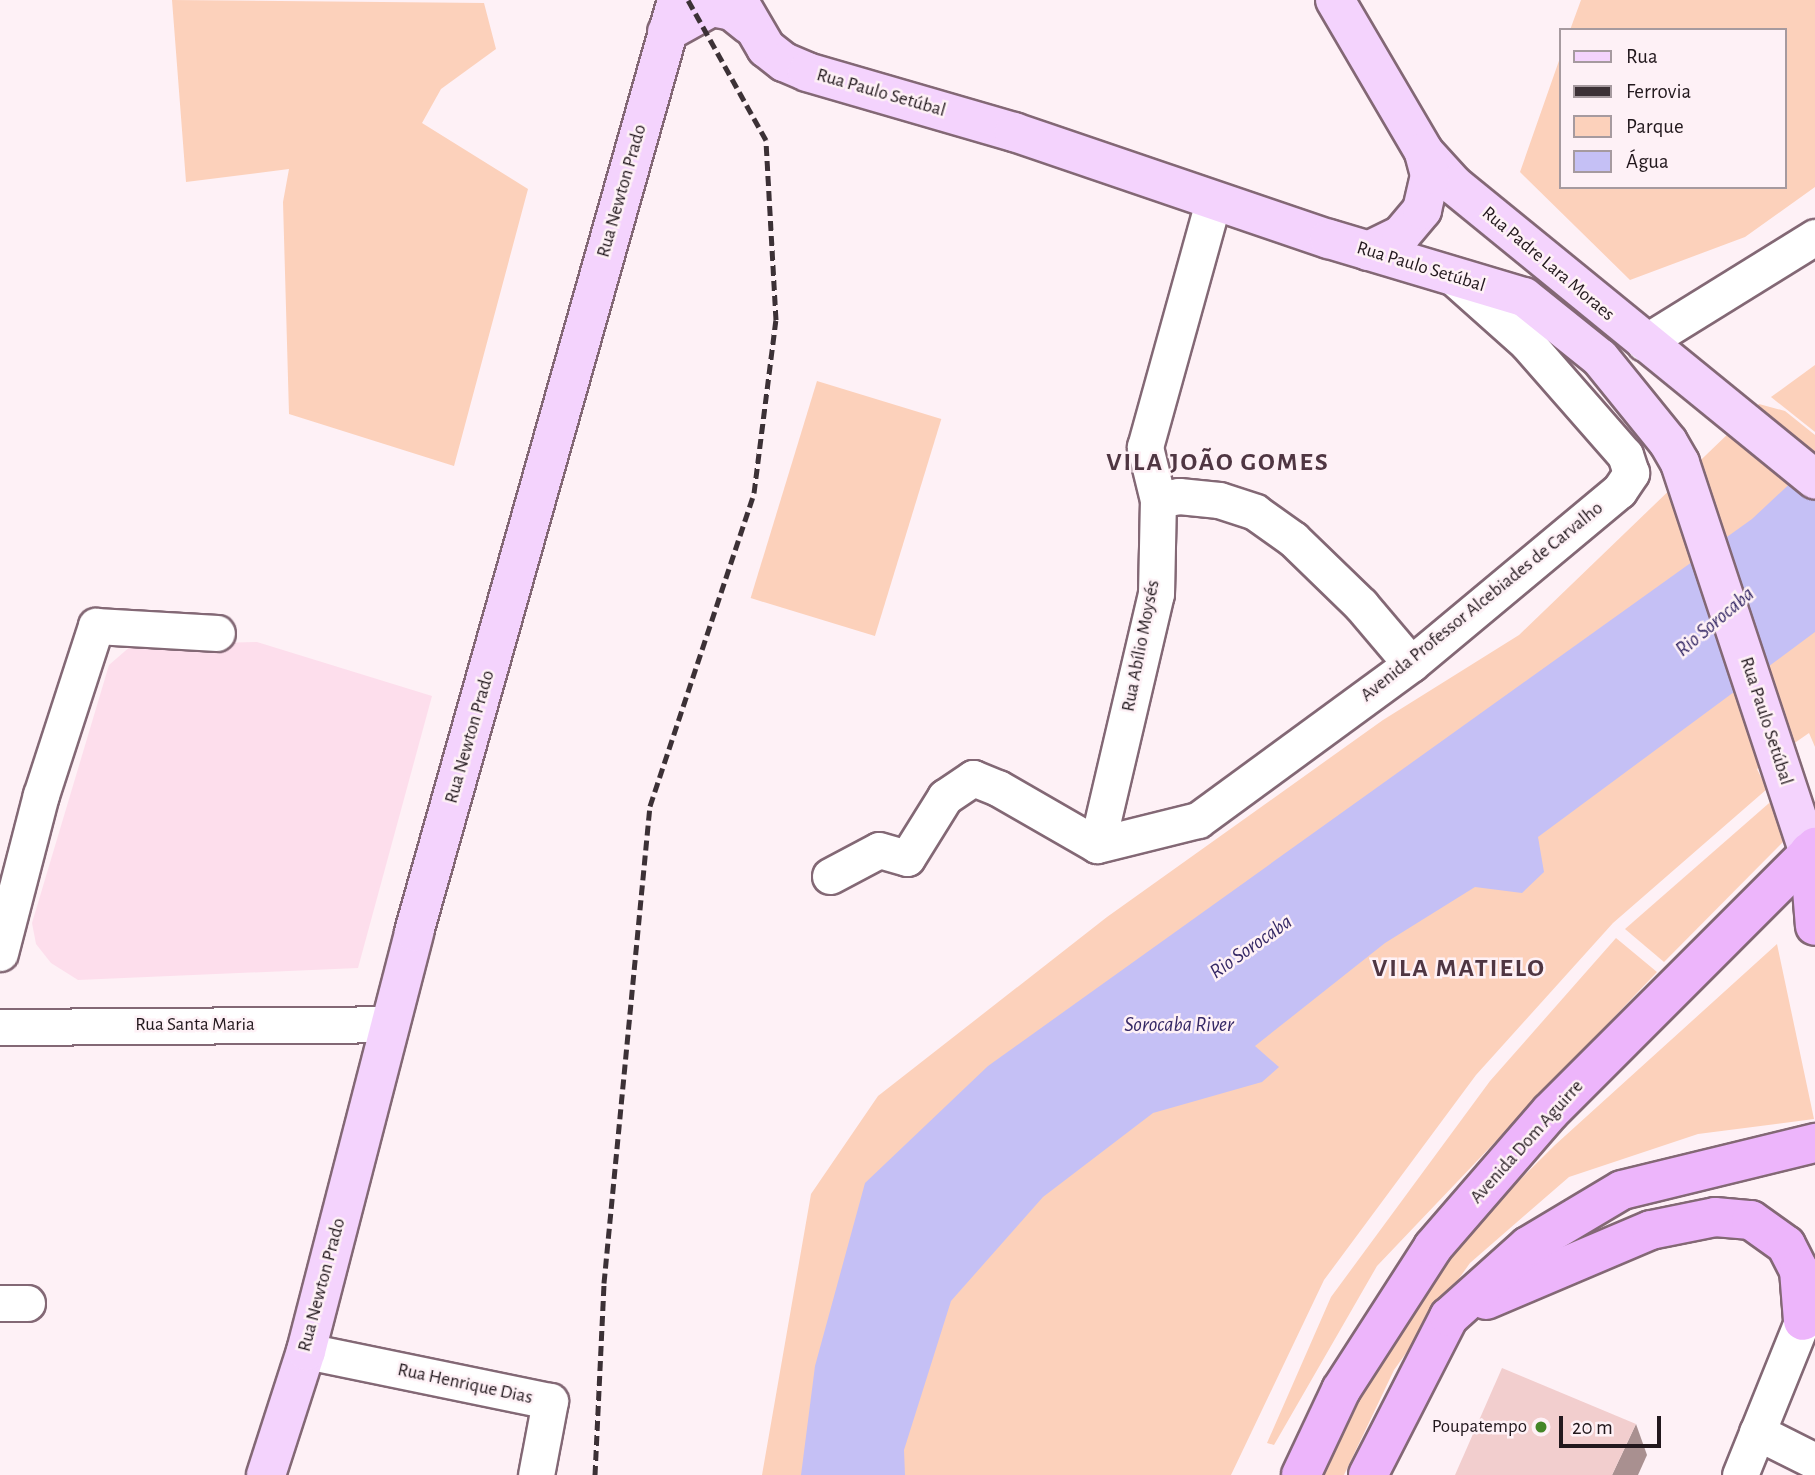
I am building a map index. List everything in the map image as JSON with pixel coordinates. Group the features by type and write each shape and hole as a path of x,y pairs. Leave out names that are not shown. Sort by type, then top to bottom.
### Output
{"highway":[{"path":"1812,850 1815,926"},
{"name":"Avenida Dom Aguirre","path":"1301,1475 1341,1390 1433,1247 1550,1112 1812,850"},
{"path":"1368,1475 1450,1317 1528,1246 1622,1190 1815,1143"},
{"path":"1450,1317 1651,1230 1715,1217 1751,1220 1786,1245 1799,1270 1809,1304"}],"main road":[{"name":"Rua Padre Lara Moraes","path":"1335,0 1424,152 1480,208 1644,343 1815,478"},
{"name":"Rua Paulo Setúbal","path":"670,11 712,7 744,13 784,62 807,72 1014,132 1367,251 1524,297 1600,358 1668,442 1680,463 1812,850"},
{"name":"Rua Newton Prado","path":"267,1475 306,1351 390,1024 670,11"},
{"path":"1367,251 1401,235 1422,210 1430,174 1424,152"}],"street":[{"name":"Rua Abílio Moysés","path":"1097,845 1156,594 1158,500 1144,447 1213,201"},
{"path":"1644,343 1815,237"},
{"name":"Avenida Professor Alcebiades de Carvalho","path":"1097,845 1198,820 1410,664 1619,491 1631,473 1625,455 1527,343 1454,278"},
{"path":"1158,500 1219,500 1255,512 1293,539 1352,596 1410,664"},
{"path":"0,953 41,795 96,626 217,633"},
{"path":"830,876 879,850 907,858 945,797 974,778 998,788 1097,845"},
{"name":"Rua Santa Maria","path":"0,1027 390,1024"},
{"path":"1740,1475 1809,1304"},
{"name":"Rua Henrique Dias","path":"306,1351 550,1401 536,1475"},
{"path":"1757,1433 1815,1461"}],"shaded area":[{"path":"257,642 432,696 358,968 78,980 51,963 36,944 32,923 109,665 132,645"}],"green space":[{"path":"172,0 484,3 496,49 441,89 422,123 528,189 454,466 289,414 283,202 289,169 186,182"},
{"path":"1581,0 1815,0 1815,187 1745,237 1630,280 1520,172 1560,58 1560,189 1787,189 1787,28 1571,28"},
{"path":"1815,365 1815,432 1771,397"},
{"path":"817,381 941,419 875,636 751,598"},
{"path":"1759,404 1785,411 1815,435 1815,747 1809,733 1757,769 1767,789 1613,923 1476,1075 1324,1280 1231,1475 762,1475 811,1194 878,1096 1107,917 1383,720 1519,635"},
{"path":"1776,797 1786,834 1784,841 1664,962 1625,929"},
{"path":"1616,938 1657,972 1377,1266 1274,1445 1267,1443 1331,1297 1490,1081"},
{"path":"1777,944 1814,1119 1698,1134 1569,1177 1470,1263 1394,1370 1344,1475 1318,1475 1326,1447 1462,1237 1555,1145"}],"water":[{"name":"Sorocaba River","path":"1815,460 1815,632 1538,837 1544,872 1522,893 1475,887 1385,943 1255,1046 1279,1067 1262,1082 1153,1113 1043,1197 951,1301 904,1450 905,1475 801,1475 815,1366 865,1183 988,1066 1752,519"}],"building":[{"path":"1502,1368 1636,1424 1612,1475 1455,1475"}],"railway":[{"path":"595,1475 604,1283 650,806 754,493 776,320 766,140 688,0"}],"place":[{"name":"Poupatempo","path":"1541,1427"}],"district":[{"name":"VILA JOÃO GOMES","path":"1218,463"},
{"name":"VILA MATIELO","path":"1459,969"}],"water label":[{"name":"Rio Sorocaba","path":"1715,622"},
{"name":"Rio Sorocaba","path":"1251,947"}]}
